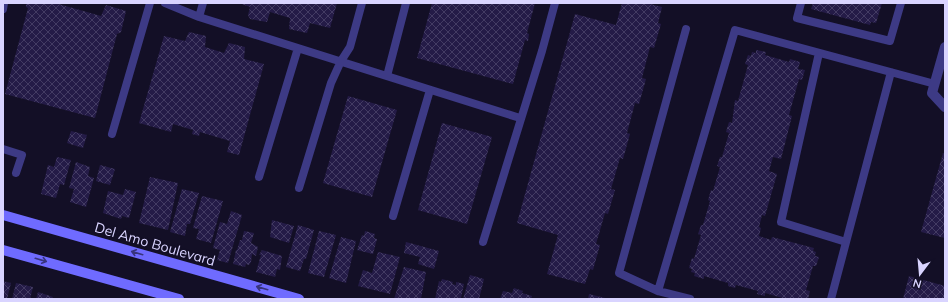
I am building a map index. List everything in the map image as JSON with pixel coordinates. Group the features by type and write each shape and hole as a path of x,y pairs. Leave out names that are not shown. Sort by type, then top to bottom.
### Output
{"main road":[{"name":"Del Amo Boulevard","path":"3,215 299,299"},
{"path":"3,250 179,299"}],"street":[{"path":"945,47 933,88 945,107"}],"lane":[{"path":"3,8 4,3"},
{"path":"112,134 150,3"},
{"path":"165,3 199,17 520,118"},
{"path":"199,17 203,3"},
{"path":"298,188 331,83 350,47 362,3"},
{"path":"387,76 406,3"},
{"path":"483,242 520,118 542,51 554,3"},
{"path":"801,3 797,18 890,41 901,3"},
{"path":"686,29 619,273 658,291 690,299"},
{"path":"658,291 735,30 891,72 933,88"},
{"path":"259,177 298,48"},
{"path":"819,53 781,222 846,242"},
{"path":"831,299 891,72"},
{"path":"393,216 430,90"},
{"path":"3,149 22,155 16,173"}],"building":[{"path":"26,3 55,3 101,16 106,5 126,11 121,32 117,34 95,118 5,94 28,8 26,7"},
{"path":"239,3 337,3 330,28 310,23 307,33 289,29 290,18 270,12 267,22 250,19 248,15 250,7"},
{"path":"432,3 535,3 527,33 529,34 528,41 525,40 513,84 417,58"},
{"path":"622,3 646,3 662,7 658,23 661,24 654,48 650,47 642,78 646,79 639,104 635,103 627,133 630,134 623,159 620,158 611,189 615,190 608,214 605,213 596,244 600,245 593,270 590,269 585,284 547,274 558,235 517,223 575,14 616,25"},
{"path":"813,3 882,3 876,23 871,22 870,25 811,9"},
{"path":"189,32 206,36 205,47 224,53 229,43 245,47 244,59 264,64 239,155 227,152 230,141 200,132 199,136 192,134 193,130 173,124 171,132 139,123 164,36 185,41"},
{"path":"756,50 766,52 765,55 789,62 790,59 800,62 798,69 805,70 802,80 799,79 789,115 792,116 781,159 773,157 769,171 777,174 765,216 762,215 759,227 761,228 759,236 771,240 772,237 814,248 813,251 816,252 815,256 819,257 816,266 813,266 806,290 810,291 808,299 786,299 765,293 765,296 757,294 758,291 736,285 735,288 728,286 728,283 704,276 704,279 694,276 695,273 691,272 692,269 689,268 692,258 694,259 701,235 698,234 701,225 703,225 710,201 708,200 711,190 713,191 720,167 717,166 720,157 722,157 729,133 726,132 729,122 732,123 735,100 738,101 748,65 745,64 748,55 751,56 752,52 756,53"},
{"path":"348,96 397,110 372,197 323,183"},
{"path":"442,123 492,137 467,224 418,210"},
{"path":"71,131 87,135 83,148 67,143"},
{"path":"943,153 945,154 945,238 921,232"},
{"path":"57,157 71,160 64,185 60,184 56,198 41,194 48,165 54,167"},
{"path":"76,162 90,167 88,176 94,178 86,207 70,202 74,189 69,188"},
{"path":"100,165 115,169 110,185 96,181"},
{"path":"150,177 178,183 168,230 139,223"},
{"path":"125,189 136,192 129,218 122,216 121,219 103,213 108,191 123,195"},
{"path":"182,189 199,193 190,224 187,224 185,236 170,232"},
{"path":"202,196 223,201 211,243 196,239 199,229 193,228"},
{"path":"231,211 242,215 228,263 217,260 220,250 213,248 220,222 227,224"},
{"path":"272,220 294,226 289,243 270,237"},
{"path":"298,225 314,230 306,259 304,259 300,271 286,267"},
{"path":"244,231 254,233 251,243 258,247 256,256 252,254 251,262 249,265 246,264 245,267 233,264 236,250 240,240 242,240"},
{"path":"319,231 336,235 324,277 308,273"},
{"path":"365,231 375,234 374,238 377,239 373,254 357,250 362,235 364,236"},
{"path":"341,237 356,241 346,283 329,278"},
{"path":"406,242 439,251 434,269 418,264 420,257 404,253"},
{"path":"262,250 282,256 280,270 277,269 275,277 256,272 261,255 259,255"},
{"path":"378,252 400,257 390,294 358,286 363,270 372,273"},
{"path":"404,267 426,272 421,299 394,299"},
{"path":"470,275 484,279 479,299 463,299"},
{"path":"909,276 945,286 945,299 903,299"},
{"path":"442,279 453,282 452,284 456,285 456,282 464,284 461,298 435,299 439,281 441,282"},
{"path":"3,281 11,283 7,299 3,299"},
{"path":"16,283 33,287 30,299 12,299"},
{"path":"514,288 523,291 522,293 532,296 531,299 500,299 503,291 512,293"},
{"path":"38,292 53,297 52,299 36,299"},
{"path":"589,294 605,298 605,299 588,299"}]}
